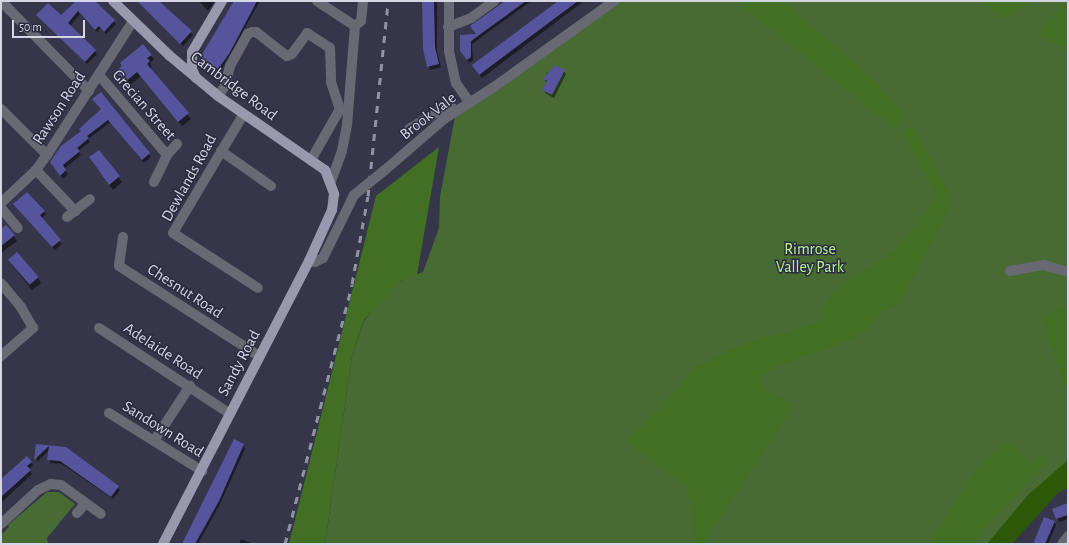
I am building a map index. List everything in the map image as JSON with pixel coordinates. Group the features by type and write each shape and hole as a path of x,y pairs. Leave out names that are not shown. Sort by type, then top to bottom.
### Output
{"main road":[{"name":"Cambridge Road","path":"113,1 170,56 218,96 325,170 331,181 334,194"},
{"path":"196,78 192,69 192,52 222,1"},
{"path":"170,56 180,56 192,52"},
{"name":"Sandy Road","path":"163,544 202,471 229,413 309,261 332,210 334,194"}],"street":[{"path":"1,1 89,91"},
{"path":"317,1 355,26"},
{"path":"331,181 342,151 347,125 355,26 361,21 364,1"},
{"path":"449,1 449,51 456,83 470,103"},
{"path":"448,27 471,18 494,1"},
{"name":"Brook Vale","path":"309,261 315,262 324,258 354,195 456,111 577,30 614,1"},
{"name":"Rawson Road","path":"1,203 36,170 47,155 134,21"},
{"path":"218,96 226,86 230,66 248,34 252,32 256,32 287,56 292,54 307,33 330,48 331,82 340,109 311,160"},
{"name":"Grecian Street","path":"99,75 167,155"},
{"path":"409,129 449,104 456,111"},
{"path":"1,109 47,155"},
{"name":"Dewlands Road","path":"243,114 173,233 258,288"},
{"name":"Grecian Street","path":"154,182 167,155 178,144"},
{"path":"221,151 270,186"},
{"path":"36,170 75,210"},
{"path":"67,217 90,199"},
{"path":"1,208 18,228"},
{"name":"Chesnut Road","path":"123,237 120,266 260,356"},
{"path":"1010,271 1044,265 1068,272"},
{"path":"1,282 21,307 34,328 1,356"},
{"name":"Adelaide Road","path":"99,328 190,386 229,413"},
{"path":"154,441 190,386"},
{"name":"Sandown Road","path":"109,413 202,471"},
{"path":"1,524 38,490 51,484 61,485 101,514"},
{"path":"77,513 86,503"},
{"path":"1062,544 1068,536"}],"green space":[{"name":"Rimrose Valley Park","path":"614,1 1068,1 1068,473 999,544 325,544 352,356 364,321 381,300 401,281 423,272 439,228 440,197 456,111"},
{"path":"47,492 59,492 75,504 47,538 48,544 1,544 1,535 9,527 8,525"}],"shaded area":[{"path":"736,1 786,1 801,17 866,72 906,116 896,130"},
{"path":"980,1 1032,1 1005,18"},
{"path":"1066,1 1068,1 1068,51 1042,36 1043,27"},
{"path":"913,126 947,189 950,200 946,215 899,304 883,311 866,330 851,340 780,365 762,376 762,383 767,391 791,403 789,413 703,544 694,544 691,505 686,487 626,441 653,415 693,370 716,356 760,338 782,334 827,318 822,313 833,291 895,251 937,197 902,131"},
{"path":"439,147 417,275 401,281 364,320 352,356 325,544 289,544 376,196"},
{"path":"1064,305 1068,312 1068,396 1042,319"},
{"path":"1009,441 1030,464 1041,456 1049,459 990,522 974,544 929,544 979,465"},
{"path":"1068,460 1068,488 1058,493 1012,544 987,544 1028,495"}],"building":[{"path":"76,1 95,1 115,20 104,32 99,26 95,30 78,11 68,23 96,50 85,62 36,15 48,3 61,15"},
{"path":"137,1 159,1 192,31 180,44"},
{"path":"234,1 257,1 229,54 218,69 214,66 212,71 198,61"},
{"path":"422,1 434,1 435,47 439,64 427,67 423,49"},
{"path":"505,1 526,1 471,41 471,57 467,60 460,51 460,35 476,34 470,26"},
{"path":"558,1 578,1 479,75 472,65"},
{"path":"143,44 152,55 147,58 150,61 147,64 189,113 178,122 137,72 125,82 116,71 122,66 120,63"},
{"path":"555,65 565,70 552,95 542,90 547,81 543,79"},
{"path":"101,92 150,153 142,160 108,120 87,136 89,138 77,148 80,151 63,165 66,170 60,176 50,162 61,146 81,131 79,129 101,109 92,99"},
{"path":"99,150 120,176 109,185 89,157"},
{"path":"27,192 45,211 40,215 61,240 52,247 13,204"},
{"path":"6,225 15,235 1,246 1,229"},
{"path":"17,252 39,277 30,285 8,260"},
{"path":"234,439 244,444 219,501 195,544 182,544"},
{"path":"36,444 66,447 119,486 111,497 60,461 47,460 49,446 34,460"},
{"path":"27,456 32,462 27,466 31,470 1,497 1,479"},
{"path":"1068,503 1068,515 1056,519 1052,509"},
{"path":"1044,517 1055,521 1045,544 1033,544"}],"railway":[{"path":"285,544 352,284 368,196 388,1"}]}
